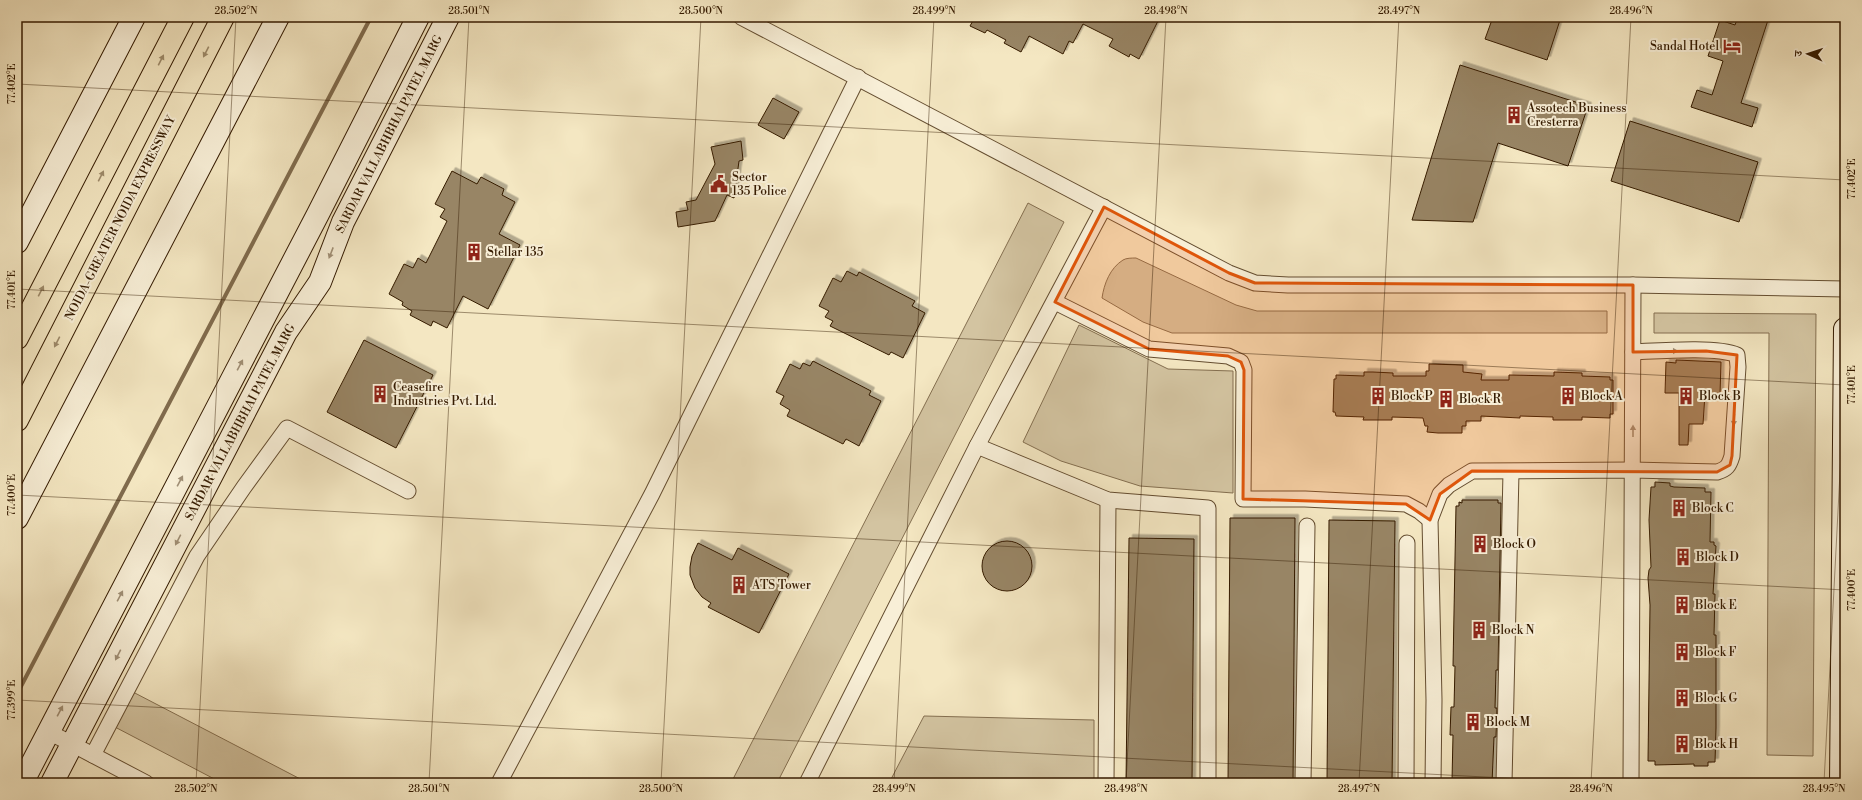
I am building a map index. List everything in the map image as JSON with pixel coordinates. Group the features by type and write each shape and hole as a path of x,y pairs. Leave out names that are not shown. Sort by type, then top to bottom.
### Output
{"highway":[{"path":"17,338 184,17"},
{"name":"NOIDA-GREATER NOIDA EXPRESSWAY","path":"17,420 224,17"}],"street":[{"path":"17,242 134,17"},
{"path":"17,518 278,17"},
{"path":"22,783 318,214 418,17"},
{"name":"SARDAR VALLABHBHAI PATEL MARG","path":"52,783 286,332 320,282 343,222 448,17"},
{"path":"741,17 858,77 1229,273 1255,283 1288,285 1633,285 1772,289 1845,289"},
{"path":"499,783 652,494 858,77"},
{"path":"807,783 977,446 1055,302 1104,207"},
{"path":"1631,783 1633,285"},
{"path":"1055,302 1149,349 1228,356 1240,362 1244,370 1243,499 1305,499 1406,504 1419,511 1430,520"},
{"path":"1841,783 1845,329"},
{"path":"1433,783 1434,700 1430,520 1440,494 1449,485 1472,471 1504,470 1511,472 1632,470 1717,472 1725,470 1730,465 1732,456 1738,367 1736,355 1729,352 1633,352"},
{"path":"93,755 197,556 287,428 408,491"},
{"path":"977,446 1108,500 1208,508 1208,783"},
{"path":"1504,783 1511,472"},
{"path":"1106,783 1108,500"},
{"path":"1303,783 1307,526"},
{"path":"1406,783 1408,543"},
{"path":"49,732 146,783"}],"highlighted area":[{"path":"1104,207 1229,273 1255,283 1633,285 1633,352 1706,351 1737,355 1732,456 1730,465 1717,472 1472,471 1440,494 1430,520 1406,504 1243,499 1244,370 1241,362 1228,356 1149,349 1055,302"}],"shaded area":[{"path":"1028,203 1064,222 777,783 731,783"},
{"path":"1136,258 1236,305 1257,311 1607,311 1607,333 1172,333 1143,322 1102,298 1106,282 1118,263 1124,259"},
{"path":"1654,313 1816,314 1813,756 1767,755 1769,333 1654,333"},
{"path":"1079,325 1168,369 1233,371 1233,493 1140,486 1061,461 1023,442"},
{"path":"131,691 308,783 222,783 113,726"},
{"path":"924,716 1094,720 1094,783 889,783"}],"building":[{"path":"975,17 1160,17 1139,59 1130,54 1129,57 1109,46 1113,39 1083,24 1073,43 1069,41 1063,54 1029,36 1021,52 1004,43 1006,40 987,30 985,33 970,26"},
{"path":"1493,17 1561,17 1547,60 1485,39"},
{"path":"1738,17 1769,17 1741,103 1758,108 1752,127 1691,107 1697,90 1712,95 1723,61 1708,56 1720,20 1735,25"},
{"name":"Assotech Business Cresterra","path":"1460,65 1588,106 1568,166 1498,143 1473,222 1412,220"},
{"path":"773,98 799,112 784,139 758,125"},
{"path":"1630,121 1758,162 1739,222 1611,181"},
{"name":"Sector 135 Police","path":"741,141 743,160 739,161 734,198 727,195 715,221 678,227 676,212 688,210 686,202 696,200 715,164 711,147"},
{"name":"Stellar 135","path":"452,171 477,184 481,177 504,189 502,195 515,202 499,234 520,245 488,309 463,296 447,328 433,321 431,326 410,315 412,311 402,305 403,302 389,294 404,264 413,268 418,258 426,263 447,221 440,217 445,209 435,204"},
{"path":"847,271 857,276 859,272 915,301 912,306 925,313 903,358 891,352 889,355 830,326 833,321 825,317 829,311 819,306 833,278 841,282"},
{"name":"Ceasefire Industries Pvt. Ltd.","path":"364,340 433,375 396,448 327,412"},
{"name":"Block B","path":"1676,360 1721,362 1720,394 1705,394 1703,424 1689,424 1688,445 1679,445 1679,393 1665,393 1666,362 1676,363"},
{"path":"813,361 871,391 869,395 881,401 859,446 846,439 843,444 787,416 790,410 780,404 784,396 776,392 790,364 800,369 803,363 810,366"},
{"path":"1429,364 1463,365 1463,372 1482,374 1481,380 1509,380 1509,375 1554,376 1554,372 1582,373 1582,376 1610,377 1610,380 1613,380 1613,414 1610,414 1610,418 1582,417 1582,420 1553,420 1553,417 1520,416 1520,418 1481,416 1481,421 1466,421 1466,426 1462,426 1462,433 1438,433 1427,432 1428,426 1425,426 1423,418 1392,417 1392,420 1363,420 1364,417 1336,416 1335,412 1333,412 1334,379 1336,379 1336,375 1364,376 1364,372 1373,372 1393,373 1393,376 1426,376 1426,371 1429,371"},
{"path":"1655,482 1670,483 1670,486 1674,487 1705,488 1705,492 1711,492 1710,542 1714,542 1714,545 1716,546 1713,594 1715,594 1714,635 1716,635 1716,728 1715,762 1708,762 1708,766 1694,766 1694,764 1655,765 1655,761 1648,761 1650,605 1648,578 1651,567 1649,520 1651,487 1655,487"},
{"path":"1462,500 1498,500 1498,503 1501,503 1498,670 1496,670 1495,708 1497,708 1492,783 1456,783 1452,781 1453,735 1450,735 1451,707 1454,707 1455,666 1453,666 1456,506 1459,506 1459,502 1462,503"},
{"path":"1230,518 1295,518 1293,783 1228,783"},
{"path":"1329,520 1395,521 1392,783 1327,783"},
{"path":"1129,538 1194,539 1192,783 1126,783"},
{"path":"1002,541 1012,541 1025,548 1032,561 1032,571 1025,584 1012,591 1002,591 993,587 986,580 982,571 982,561 986,552 993,545"},
{"name":"ATS Tower","path":"698,543 732,560 738,548 789,574 759,633 708,607 711,603 702,597 695,588 690,575 690,567 692,556"}],"waterway":[{"path":"17,694 371,17"}],"place":[{"name":"Sandal Hotel","path":"1732,46"},
{"name":"Assotech Business Cresterra","path":"1514,115"},
{"name":"Sector 135 Police","path":"719,184"},
{"name":"Stellar 135","path":"474,252"},
{"name":"Ceasefire Industries Pvt. Ltd.","path":"380,394"},
{"name":"Block P","path":"1378,396"},
{"name":"Block A","path":"1568,396"},
{"name":"Block B","path":"1686,396"},
{"name":"Block R","path":"1446,399"},
{"name":"Block C","path":"1679,508"},
{"name":"Block O","path":"1480,544"},
{"name":"Block D","path":"1683,557"},
{"name":"ATS Tower","path":"739,585"},
{"name":"Block E","path":"1682,605"},
{"name":"Block N","path":"1479,630"},
{"name":"Block F","path":"1682,652"},
{"name":"Block G","path":"1682,698"},
{"name":"Block M","path":"1473,722"},
{"name":"Block H","path":"1682,744"}]}
